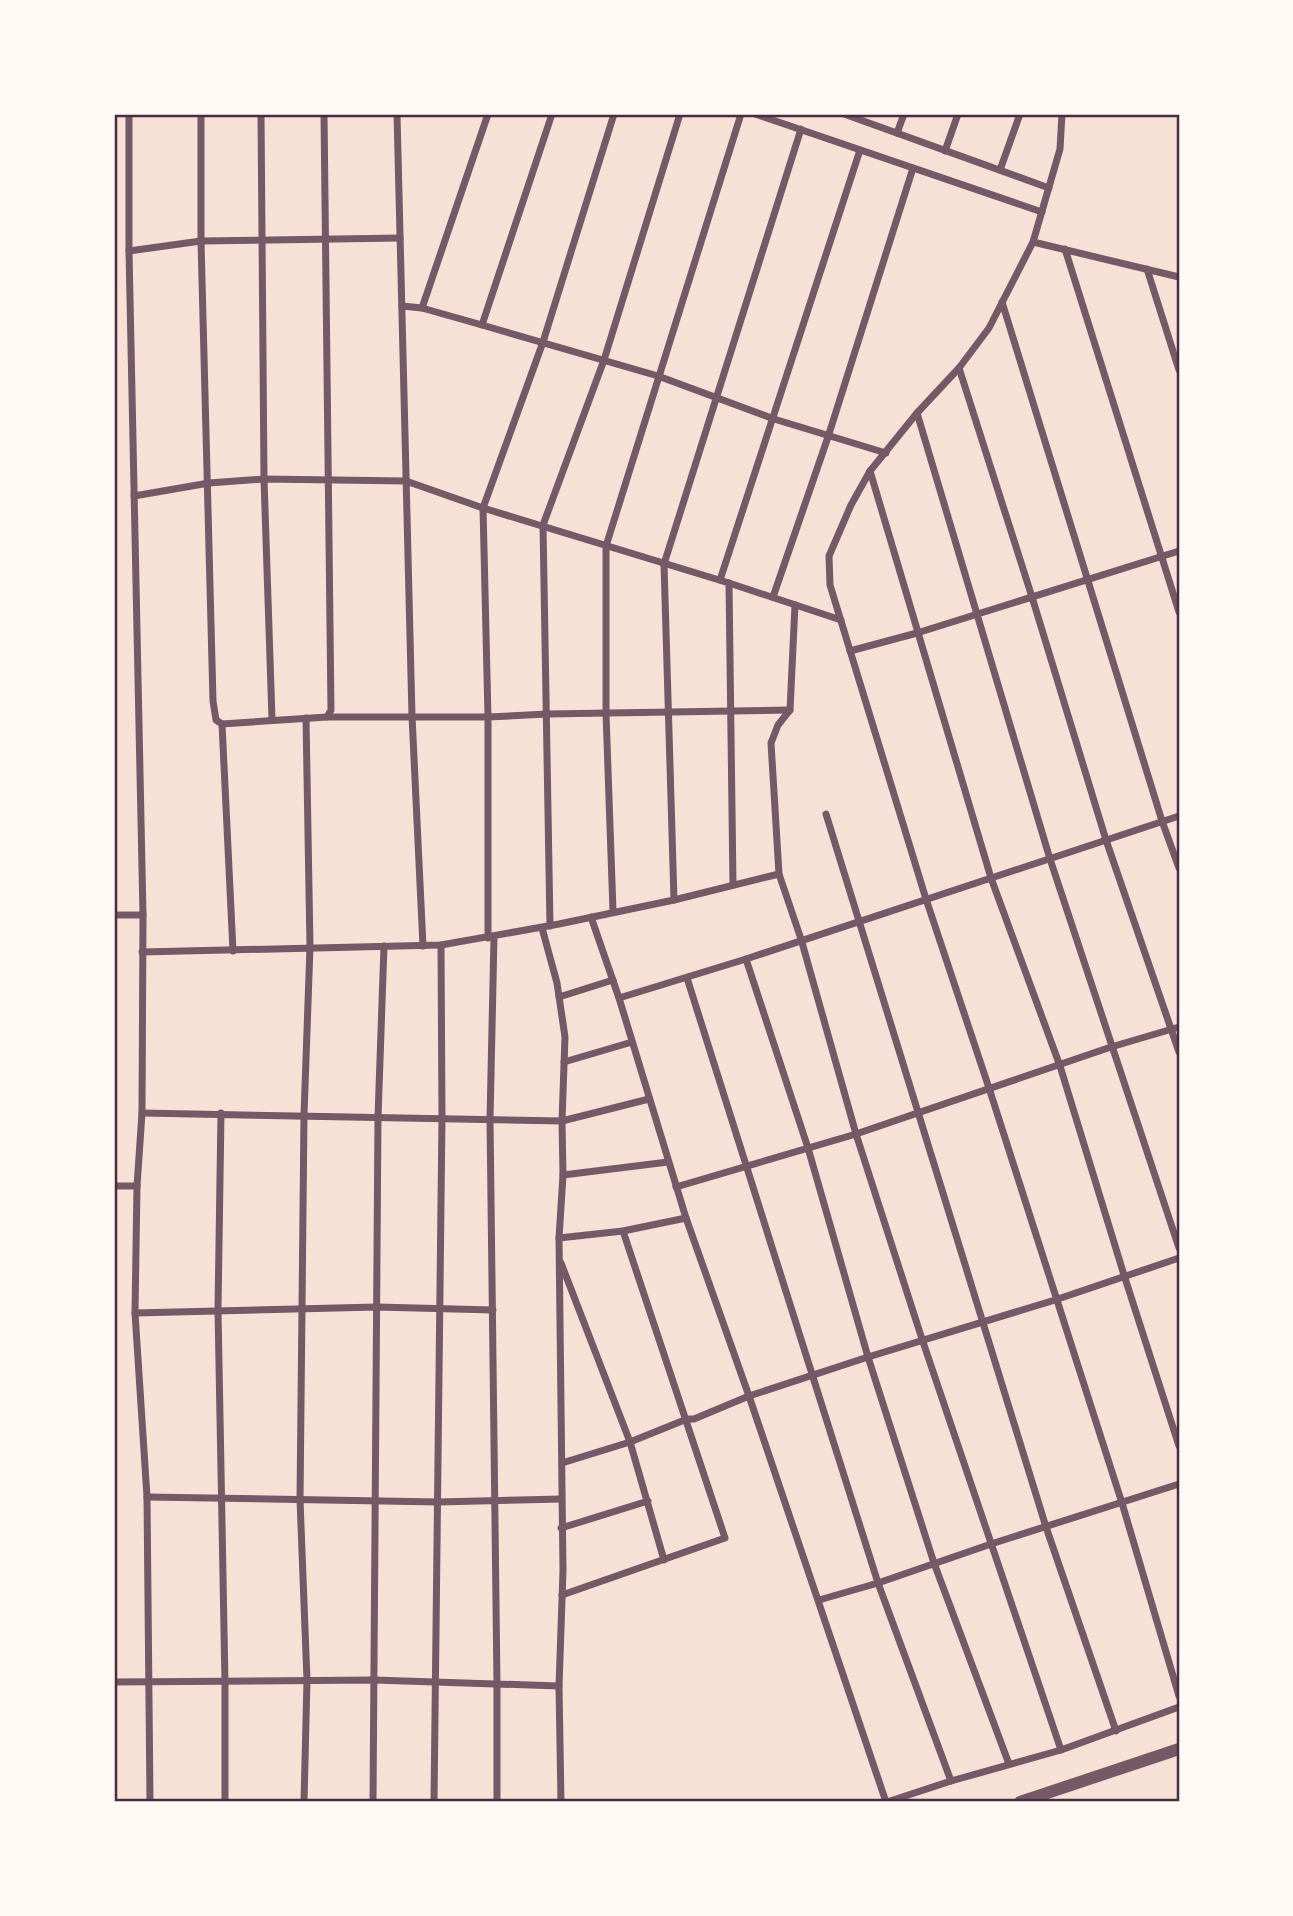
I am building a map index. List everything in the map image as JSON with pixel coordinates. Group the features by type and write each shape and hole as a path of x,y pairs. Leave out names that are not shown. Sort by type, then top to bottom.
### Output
{"street":[{"path":"129,114 143,915 142,1113 137,1186 135,1312 147,1497 150,1802"},
{"path":"201,114 201,241 213,701 216,720 222,724 327,717 488,717 790,710"},
{"path":"261,114 264,479 272,719"},
{"path":"324,114 331,710 327,717"},
{"path":"397,114 412,716 423,946"},
{"path":"422,308 488,114"},
{"path":"482,325 552,114"},
{"path":"496,1802 491,937 484,508 543,342 614,114"},
{"path":"561,1802 559,1686 562,1463 559,1238 563,1175 565,1037 546,927 547,714 543,525 604,360 680,114"},
{"path":"613,911 606,713 606,546 741,114"},
{"path":"755,114 1042,212"},
{"path":"844,114 1049,188"},
{"path":"897,134 904,114"},
{"path":"945,151 958,114"},
{"path":"1000,170 1020,114"},
{"path":"1062,114 1060,149 1033,242 989,328 959,369 917,413 870,471 851,505 829,556 830,585 926,899 1122,1503 1179,1696"},
{"path":"674,900 664,564 802,129"},
{"path":"720,580 860,150"},
{"path":"773,597 828,437 913,168"},
{"path":"130,251 201,241 400,238"},
{"path":"1033,242 1179,277"},
{"path":"1065,249 1179,612"},
{"path":"1147,269 1179,370"},
{"path":"1002,302 1162,821 1179,868"},
{"path":"402,306 422,308 658,376 774,419 886,453"},
{"path":"959,369 1106,840 1176,1029 1179,1052"},
{"path":"917,413 1050,859 1179,1248"},
{"path":"870,471 991,878 1060,1066 1179,1446"},
{"path":"134,496 209,483 264,479 406,481 841,620"},
{"path":"850,651 917,633 1179,551"},
{"path":"729,583 733,885"},
{"path":"794,605 790,710 778,725 771,743 779,874 801,939 856,1134 922,1339 1061,1750"},
{"path":"304,1802 307,1680 300,1500 304,1115 310,947 306,718"},
{"path":"222,724 233,951"},
{"path":"826,814 1046,1527 1116,1731"},
{"path":"619,998 746,959 1179,816"},
{"path":"142,952 441,945 546,927 779,874"},
{"path":"114,915 143,915"},
{"path":"591,917 619,998 685,1218 749,1396 887,1802 1061,1750 1179,1707"},
{"path":"434,1802 442,1118 441,945"},
{"path":"373,1802 378,1117 384,946"},
{"path":"746,959 808,1148 868,1357 934,1563 1009,1764"},
{"path":"687,978 878,1583 951,1781"},
{"path":"559,997 613,980"},
{"path":"676,1187 856,1134 989,1087 1176,1029"},
{"path":"564,1062 632,1042"},
{"path":"142,1113 562,1121 649,1099"},
{"path":"221,1113 218,1310 225,1802"},
{"path":"563,1175 668,1162"},
{"path":"114,1186 137,1186"},
{"path":"559,1238 623,1231 685,1218"},
{"path":"562,1595 725,1538 623,1231"},
{"path":"562,1463 630,1442 687,1419 716,1412 749,1396 1179,1258"},
{"path":"559,1259 630,1442 664,1560"},
{"path":"135,1312 377,1307 493,1310"},
{"path":"819,1600 1179,1483"},
{"path":"147,1497 438,1502 561,1499"},
{"path":"561,1528 648,1501"},
{"path":"114,1682 374,1680 559,1686"},
{"path":"1020,1802 1179,1749"}]}
